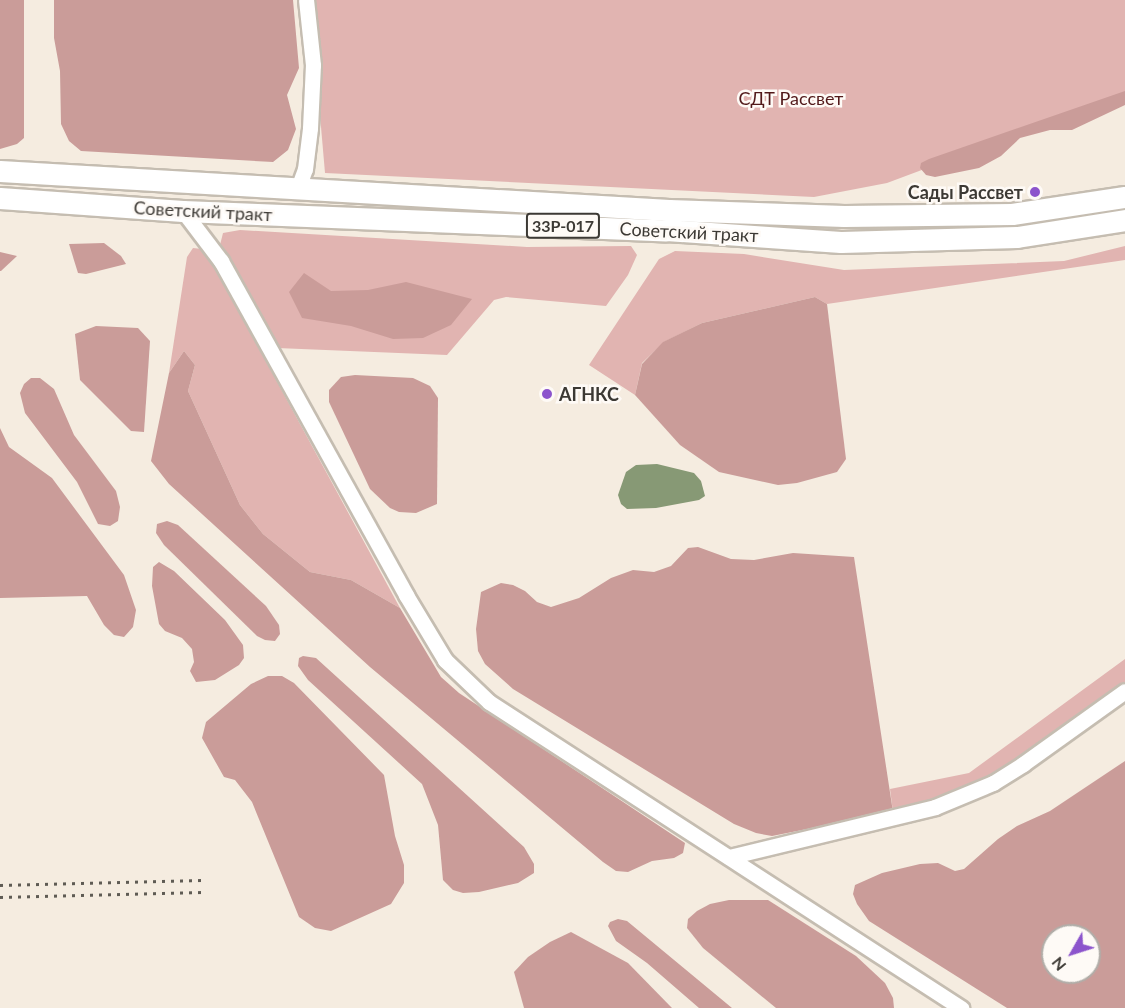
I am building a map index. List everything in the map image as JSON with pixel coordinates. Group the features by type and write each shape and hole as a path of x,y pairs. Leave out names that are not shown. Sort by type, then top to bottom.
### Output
{"highway":[{"name":"Советский тракт","path":"0,171 669,210 844,216 1012,214 1125,197"},
{"name":"Советский тракт","path":"0,198 183,211 666,230 841,242 1017,237 1125,220"}],"street":[{"path":"298,188 305,169 312,96 313,64 306,0"},
{"path":"183,211 221,261 327,455 445,660 489,702 961,1008"},
{"path":"729,856 935,807 993,783 1125,691"}],"green space":[{"name":"СДТ Рассвет","path":"310,0 1125,0 1125,94 887,183 814,197 325,173"},
{"path":"240,230 527,247 631,246 637,255 628,275 606,306 506,297 494,300 447,355 277,348 227,264 220,245 223,233"},
{"path":"1125,246 1125,260 827,304 815,297 702,323 664,342 642,363 635,395 589,365 659,259 675,251 744,254 844,270 1064,261"},
{"path":"193,248 202,249 212,262 400,608 351,580 310,572 263,534 240,505 188,391 195,365 184,351 169,373 187,257"},
{"path":"1125,659 1125,682 1016,762 984,782 893,812 890,789 969,773"}],"shaded area":[{"path":"0,0 24,0 24,138 17,144 0,149"},
{"path":"54,0 293,0 299,68 287,95 296,129 288,150 273,162 81,151 69,141 61,124 60,71 54,38"},
{"path":"1125,91 1125,105 1072,130 1050,130 1020,138 1001,156 979,168 935,177 926,175 920,168 921,163 929,159"},
{"path":"104,243 121,256 126,264 86,274 78,273 69,244"},
{"path":"0,252 17,256 1,271 0,271"},
{"path":"304,273 331,291 368,290 406,282 472,299 451,325 423,338 393,339 351,326 302,318 289,292"},
{"path":"815,297 827,304 846,459 837,472 797,483 778,485 719,472 680,445 635,395 642,364 663,342 702,323"},
{"path":"96,326 138,328 150,341 144,432 131,431 80,380 75,334"},
{"path":"184,351 195,365 188,391 240,505 263,534 310,572 351,580 400,608 441,677 459,693 685,843 683,853 674,858 652,861 628,872 616,871 603,862 370,667 169,484 151,461 169,373"},
{"path":"355,375 413,378 430,386 438,398 437,504 416,513 399,512 390,508 370,489 329,402 329,390 341,377"},
{"path":"31,378 40,378 54,389 74,435 116,491 120,507 118,521 110,526 98,524 77,482 25,413 20,393 24,384"},
{"path":"0,428 9,447 52,478 124,575 136,610 133,627 124,637 114,635 104,625 87,596 0,598"},
{"path":"657,464 694,473 701,481 705,496 699,500 656,508 627,509 621,504 618,495 626,472 636,465"},
{"path":"167,521 178,525 266,606 279,625 280,634 275,641 257,636 164,545 156,533 157,524"},
{"path":"698,547 731,559 754,560 793,553 854,557 893,812 772,836 756,833 734,824 513,689 485,664 478,651 476,629 481,592 501,583 513,585 525,591 537,602 551,607 579,598 611,578 633,570 654,572 671,566 688,548"},
{"path":"159,562 174,571 225,620 243,645 244,658 239,665 215,680 196,682 190,671 194,662 192,649 182,638 165,631 159,624 152,586 153,567"},
{"path":"303,656 316,658 524,847 534,864 534,873 518,883 479,892 463,893 453,890 443,880 438,825 422,784 308,680 298,666 299,658"},
{"path":"268,676 282,676 294,683 384,775 395,836 404,865 404,883 391,904 331,931 315,928 299,917 252,802 235,780 224,777 202,738 206,722 251,684"},
{"path":"1125,761 1125,1008 1007,1008 869,921 857,904 853,894 855,885 882,873 920,864 938,863 955,871 964,869 998,839 1017,826 1050,811"},
{"path":"729,900 768,900 856,956 885,983 893,998 894,1008 776,1008 703,948 687,928 688,919 697,911 710,904"},
{"path":"618,919 627,921 732,1008 699,1008 647,963 616,941 608,926 610,922"},
{"path":"571,932 628,963 672,1008 524,1008 514,972 528,957 550,942"}],"railway":[{"path":"0,885 202,880"},
{"path":"0,897 203,892"}],"place":[{"name":"Сады Рассвет","path":"1035,192"},
{"name":"АГНКС","path":"547,394"}]}
